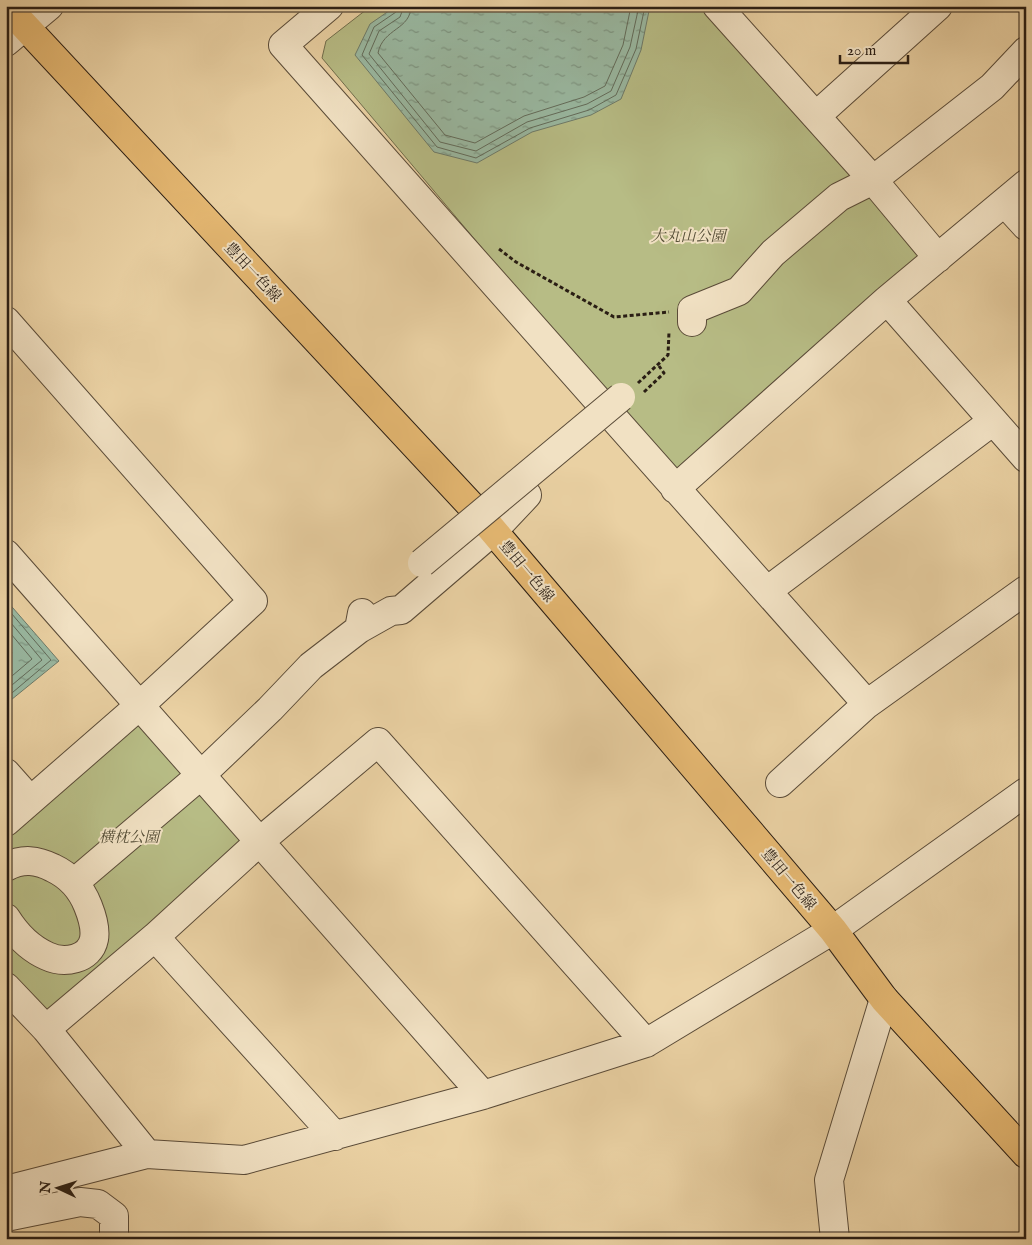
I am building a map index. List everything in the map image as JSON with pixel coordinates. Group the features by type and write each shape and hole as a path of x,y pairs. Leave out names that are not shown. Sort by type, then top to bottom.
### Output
{"main road":[{"name":"豊田一色線","path":"12,25 493,531 833,930 884,999 1026,1154"}],"street":[{"path":"12,25 49,6"},
{"path":"329,6 283,45 867,704"},
{"path":"717,6 873,180 938,258"},
{"path":"816,116 938,6"},
{"path":"692,316 739,291 773,253 839,197 873,180 992,87 1026,51"},
{"path":"675,489 887,300 1026,184"},
{"path":"1005,203 1026,226"},
{"path":"887,300 1026,458"},
{"path":"6,321 253,602 140,706 6,822"},
{"path":"422,563 632,395"},
{"path":"767,591 993,421"},
{"path":"75,882 201,775 270,709 311,666 361,621 400,610 493,531 527,495"},
{"path":"6,554 483,1095"},
{"path":"780,784 867,704 1026,590"},
{"path":"46,1029 156,937 259,842 378,742 646,1043"},
{"path":"6,773 30,800"},
{"path":"6,1190 147,1154 244,1160 483,1095 646,1043 833,930 1026,792"},
{"path":"6,867 15,862 38,861 61,871 75,882 85,898 94,926 94,940 86,953 76,959 48,957 30,946 9,929"},
{"path":"156,937 335,1136"},
{"path":"6,987 46,1029 147,1154"},
{"path":"835,1239 829,1180 884,999"},
{"path":"6,1217 80,1202 98,1204 114,1216 114,1239"}],"path":[{"path":"493,243 516,262 614,317 692,316"},
{"path":"632,395 668,355 670,321 692,316"},
{"path":"632,395 664,373 659,366"}],"green space":[{"name":"大丸山公園","path":"371,6 708,6 921,253 919,259 681,469 671,467 616,407 322,58 326,41"},
{"name":"横枕公園","path":"134,724 146,727 242,836 242,847 50,1012 41,1012 6,972 6,836"}],"water":[{"path":"396,6 650,6 641,50 621,99 591,115 532,132 477,163 434,152 355,55 370,24"},
{"path":"6,600 59,661 6,704"}]}
